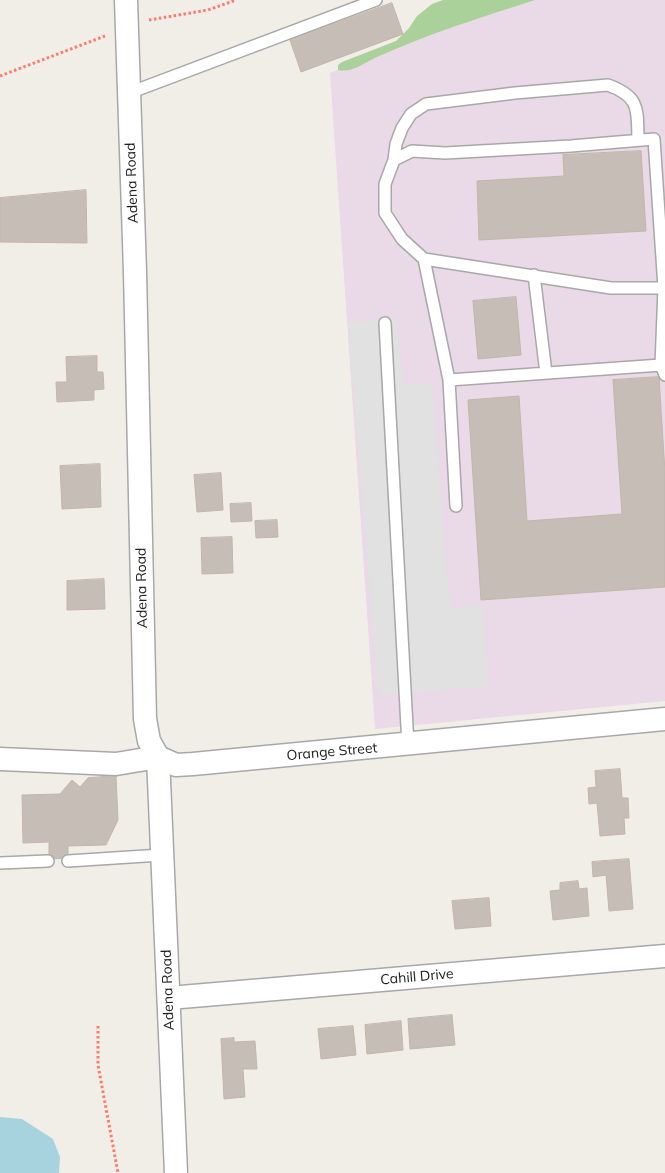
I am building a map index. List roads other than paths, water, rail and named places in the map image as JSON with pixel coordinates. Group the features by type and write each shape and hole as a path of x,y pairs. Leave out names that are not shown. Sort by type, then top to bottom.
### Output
{"street":[{"name":"Adena Road","path":"126,3 135,272 145,719 149,741 158,757 176,1173"},
{"name":"Orange Street","path":"0,759 116,764 158,757 176,765 665,720"},
{"name":"Cahill Drive","path":"169,998 665,956"}],"lane":[{"path":"128,93 376,0"},
{"path":"638,140 637,108 631,98 621,90 608,85 515,93 426,104 411,114 402,128 396,144 394,160 385,184 385,213 402,239 424,259 611,288 664,288"},
{"path":"394,160 412,151 445,153 654,139 664,288 663,370 546,373 449,380"},
{"path":"424,259 449,380 456,506"},
{"path":"534,275 546,373"},
{"path":"385,323 408,745"},
{"path":"68,861 161,855"},
{"path":"0,863 48,861"}],"water":[{"path":"0,1117 22,1119 53,1139 60,1157 59,1173 0,1173"}]}
